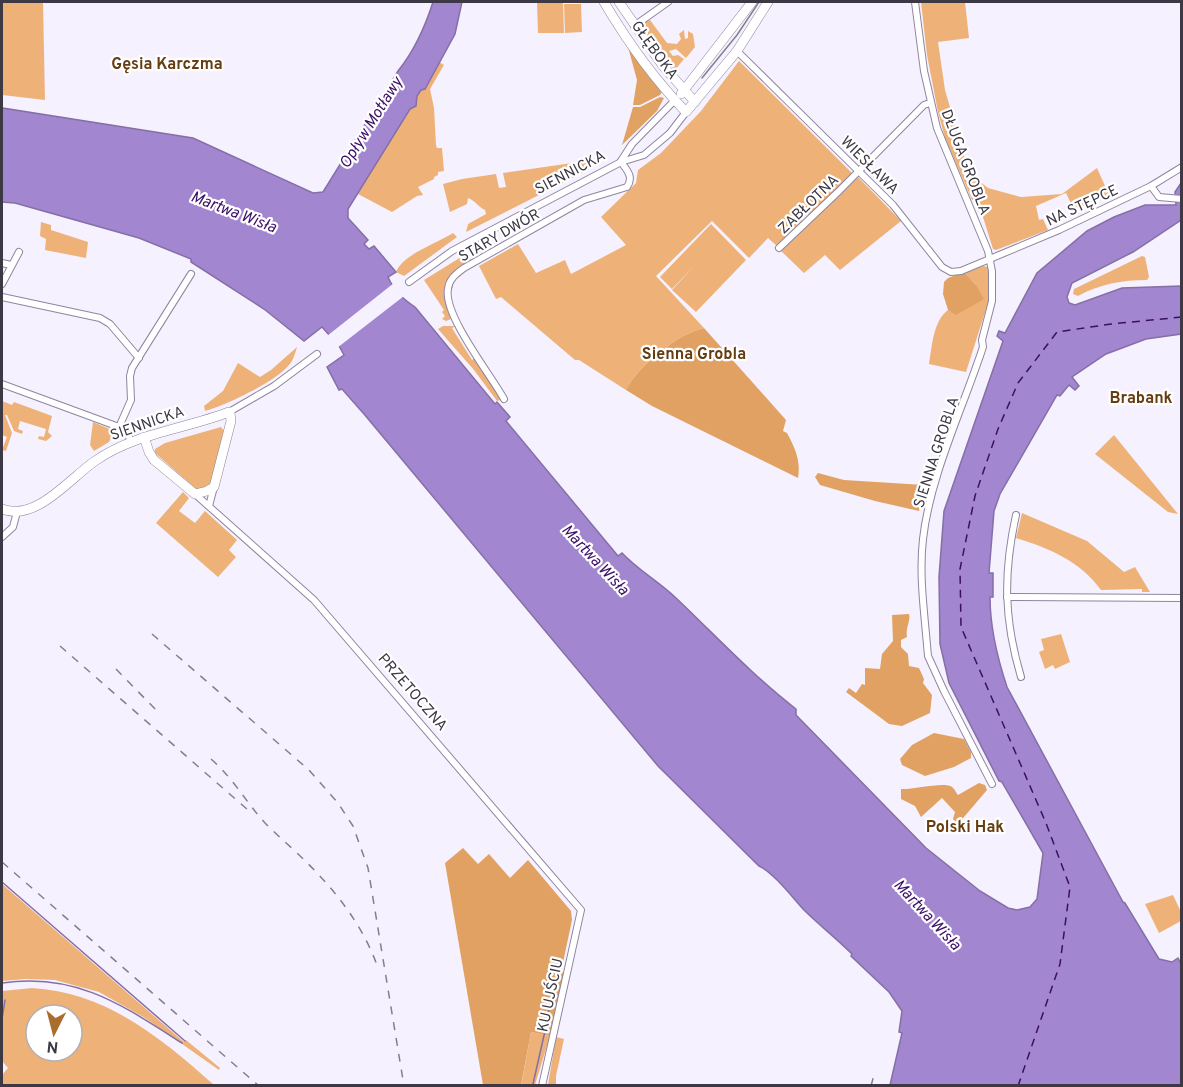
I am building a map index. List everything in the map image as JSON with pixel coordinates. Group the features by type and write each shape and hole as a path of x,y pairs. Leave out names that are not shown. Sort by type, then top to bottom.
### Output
{"street":[{"name":"GŁĘBOKA","path":"604,2 643,61 686,112"},
{"name":"GŁĘBOKA","path":"619,2 663,66 695,102"},
{"path":"620,27 632,23 668,2"},
{"name":"SIENNICKA","path":"621,162 632,144 684,90 752,2"},
{"name":"SIENNICKA","path":"409,282 435,262 462,246 621,162 644,155 670,133 737,51 768,2"},
{"name":"DŁUGA GROBLA","path":"915,2 930,103 945,150 990,259"},
{"name":"WIESŁAWA","path":"737,51 893,205 942,267 947,271 962,271 990,259"},
{"name":"ZABŁOTNA","path":"778,248 860,171 924,105 930,103"},
{"name":"STARY DWÓR","path":"504,399 450,311 447,294 450,281 464,268 584,200 627,187 630,177 621,162"},
{"name":"NA STĘPCE","path":"990,259 1059,230 1151,186 1182,168"},
{"path":"1151,186 1158,196 1179,199"},
{"path":"2,284 19,252"},
{"name":"SIENNA GROBLA","path":"990,259 993,287 982,340 983,347 932,494 924,533 922,564 928,656 992,784"},
{"path":"2,263 11,265"},
{"path":"119,427 129,407 130,373 191,274"},
{"path":"2,297 100,318 110,324 139,358"},
{"name":"SIENNICKA","path":"17,512 39,505 93,462 131,441 229,412 274,386 316,354"},
{"path":"2,384 119,427 126,431 131,441"},
{"path":"209,506 231,421 229,412"},
{"name":"PRZETOCZNA","path":"144,437 154,460 314,600 580,909"},
{"path":"195,494 214,487"},
{"path":"2,509 17,512 13,527 2,537"},
{"path":"1016,515 1008,556 1007,597 1012,648 1021,678"},
{"path":"1007,597 1182,598"},
{"name":"KU UJŚCIU","path":"542,1086 580,909"}],"shaded area":[{"path":"2,2 43,2 45,100 2,95"},
{"path":"537,2 563,2 564,33 538,33"},
{"path":"921,2 965,2 969,38 938,42 945,90 969,173 988,188 1021,197 1062,194 1097,168 1109,195 1074,210 1066,193 1036,206 1039,220 1043,219 1048,230 996,250 993,249 978,201 972,200 945,138 927,55"},
{"path":"564,4 581,4 582,32 565,33"},
{"path":"650,20 667,43 677,44 681,39 679,34 684,30 685,39 688,38 688,31 693,34 695,47 686,58 676,49 669,51 673,56 678,55 684,59 675,70 641,27 641,24"},
{"path":"628,47 662,92 640,105 633,105 637,80"},
{"path":"739,61 852,173 810,215 807,214 802,219 803,221 777,246 768,238 749,258 712,221 656,276 704,328 693,331 659,352 639,371 626,390 579,360 575,360 501,297 496,299 479,266 518,244 536,273 565,260 571,274 626,245 601,217 636,183 638,170 661,153 701,111"},
{"path":"439,62 444,65 430,89 434,108 436,145 437,148 442,148 444,171 438,172 434,179 418,187 423,195 417,196 392,212 358,194 410,109 416,105 417,96 421,89 425,89"},
{"path":"660,97 664,98 657,111 622,145 633,107 640,107"},
{"path":"593,160 596,163 588,170 466,232 468,224 486,214 485,210 468,198 467,204 450,212 443,184 496,174 499,188 506,187 503,173"},
{"path":"858,177 901,221 840,270 825,255 804,273 780,250"},
{"path":"41,222 51,225 51,230 88,242 86,258 45,250 46,239 40,236"},
{"path":"711,224 746,260 696,312 672,290 695,265 672,289 660,277"},
{"path":"453,233 457,237 404,276 396,272 413,254"},
{"path":"466,254 471,260 454,272 445,284 445,299 451,319 446,321 442,319 445,316 442,312 444,310 424,280"},
{"path":"1142,256 1145,257 1149,277 1147,280 1111,283 1078,296 1073,294 1074,289"},
{"path":"983,266 988,267 989,271 988,303 966,372 929,364 939,321 948,310 956,314 976,285 964,272"},
{"path":"964,272 976,285 984,299 956,315 948,310 943,294 944,282"},
{"path":"443,326 456,326 452,328 472,360 476,357 500,400 497,401 474,370 438,329"},
{"path":"704,328 786,420 783,431 787,433 797,455 798,478 652,406 626,390 639,371 659,352 693,331"},
{"path":"297,347 292,361 277,376 239,398 205,411 204,406 223,391 238,363 260,377"},
{"path":"2,401 12,405 14,402 52,416 48,432 52,436 46,441 38,439 39,436 44,437 46,429 20,421 18,429 23,431 22,434 14,431 5,415 12,433 6,451 2,450 7,437 2,435"},
{"path":"93,422 112,430 113,434 109,442 94,451 90,445"},
{"path":"221,427 224,431 210,486 197,490 155,453 155,449 165,443"},
{"path":"1114,435 1178,514 1168,512 1095,454"},
{"path":"818,473 844,480 924,485 919,511 820,485 815,477"},
{"path":"183,492 189,498 179,511 195,523 205,511 237,540 229,550 236,557 218,577 156,523"},
{"path":"1022,513 1087,541 1124,572 1135,567 1150,592 1142,592 1142,589 1101,590 1074,563 1040,546 1016,538"},
{"path":"909,614 907,637 901,640 901,647 908,654 909,666 919,668 924,679 923,683 932,695 930,713 902,726 889,724 846,692 849,688 856,693 862,684 865,685 865,668 880,669 882,654 893,641 892,615"},
{"path":"1061,634 1070,662 1055,669 1053,665 1045,669 1039,652 1044,650 1041,639"},
{"path":"934,733 964,739 971,752 971,758 954,767 925,776 902,765 900,759 912,745"},
{"path":"979,783 985,785 987,790 958,824 953,819 955,812 942,798 921,817 915,806 901,799 901,789 948,785 958,795"},
{"path":"463,848 478,864 489,854 510,878 528,860 571,911 572,920 561,972 564,973 550,1036 531,1032 521,1085 483,1085 445,863"},
{"path":"2,884 184,1042 186,1040 220,1068 219,1070 145,1018 99,992 55,980 2,981"},
{"path":"1173,895 1181,912 1181,921 1159,933 1145,904"},
{"path":"32,988 59,991 84,998 131,1020 174,1051 214,1085 2,1085 2,1075 8,1068 2,1061 2,991"},
{"path":"531,1032 550,1036 535,1085 521,1086"},
{"path":"556,1037 564,1039 556,1085 548,1085"}],"water":[{"path":"433,2 462,2 455,34 425,89 421,90 417,96 416,106 410,109 348,209 348,218 368,240 364,244 369,249 374,246 396,272 388,277 396,291 415,307 495,404 497,402 510,417 506,421 618,556 622,553 669,592 749,669 796,709 796,715 926,848 980,891 1008,908 1017,910 1030,907 1037,899 1043,853 1002,782 999,781 949,683 940,644 939,577 944,511 1003,341 997,336 999,331 1005,333 1037,273 1087,231 1114,217 1145,205 1176,205 1175,192 1181,183 1181,220 1133,252 1072,283 1067,297 1069,303 1075,305 1122,288 1181,286 1181,334 1146,339 1106,354 1072,377 1079,386 1075,390 1069,385 1060,396 1057,395 1000,494 994,511 989,573 993,573 993,597 990,597 990,609 993,632 1007,687 1123,902 1159,959 1172,962 1178,958 1181,964 1181,1085 890,1085 902,1033 899,1032 902,1011 889,992 658,766 364,414 342,389 339,390 327,367 344,355 322,327 304,341 264,309 191,262 191,259 139,238 15,203 2,202 2,108 193,138 313,193 323,192 414,47"}],"pier":[{"path":"394,283 404,296 337,348 327,336"}],"waterway":[{"path":"2,882 185,1041"},
{"path":"547,1018 559,963"},
{"path":"2,983 53,982 76,987 118,1004 182,1043"},
{"path":"2,1019 5,1000"},
{"path":"533,1084 545,1031"}],"ferry route":[{"path":"1018,1086 1060,964 1070,887 1046,823 961,627 960,569 975,496 998,429 1018,383 1057,332 1182,317"}],"tram line":[{"path":"702,78 737,35 759,2"}],"railway":[{"path":"152,634 309,770 338,803 353,826 368,868 404,1086"},
{"path":"60,646 248,810"},
{"path":"116,669 158,712"},
{"path":"211,759 265,823 333,891 363,935 378,968"},
{"path":"2,862 259,1086"},
{"path":"871,1086 875,1071"}],"district":[{"name":"Gęsia Karczma","path":"167,63"},
{"name":"Sienna Grobla","path":"694,353"},
{"name":"Brabank","path":"1141,397"},
{"name":"Polski Hak","path":"965,826"}],"water label":[{"name":"Opływ Motławy","path":"370,122"},
{"name":"Martwa Wisła","path":"234,211"},
{"name":"Martwa Wisła","path":"596,559"},
{"name":"Martwa Wisła","path":"928,914"}]}
